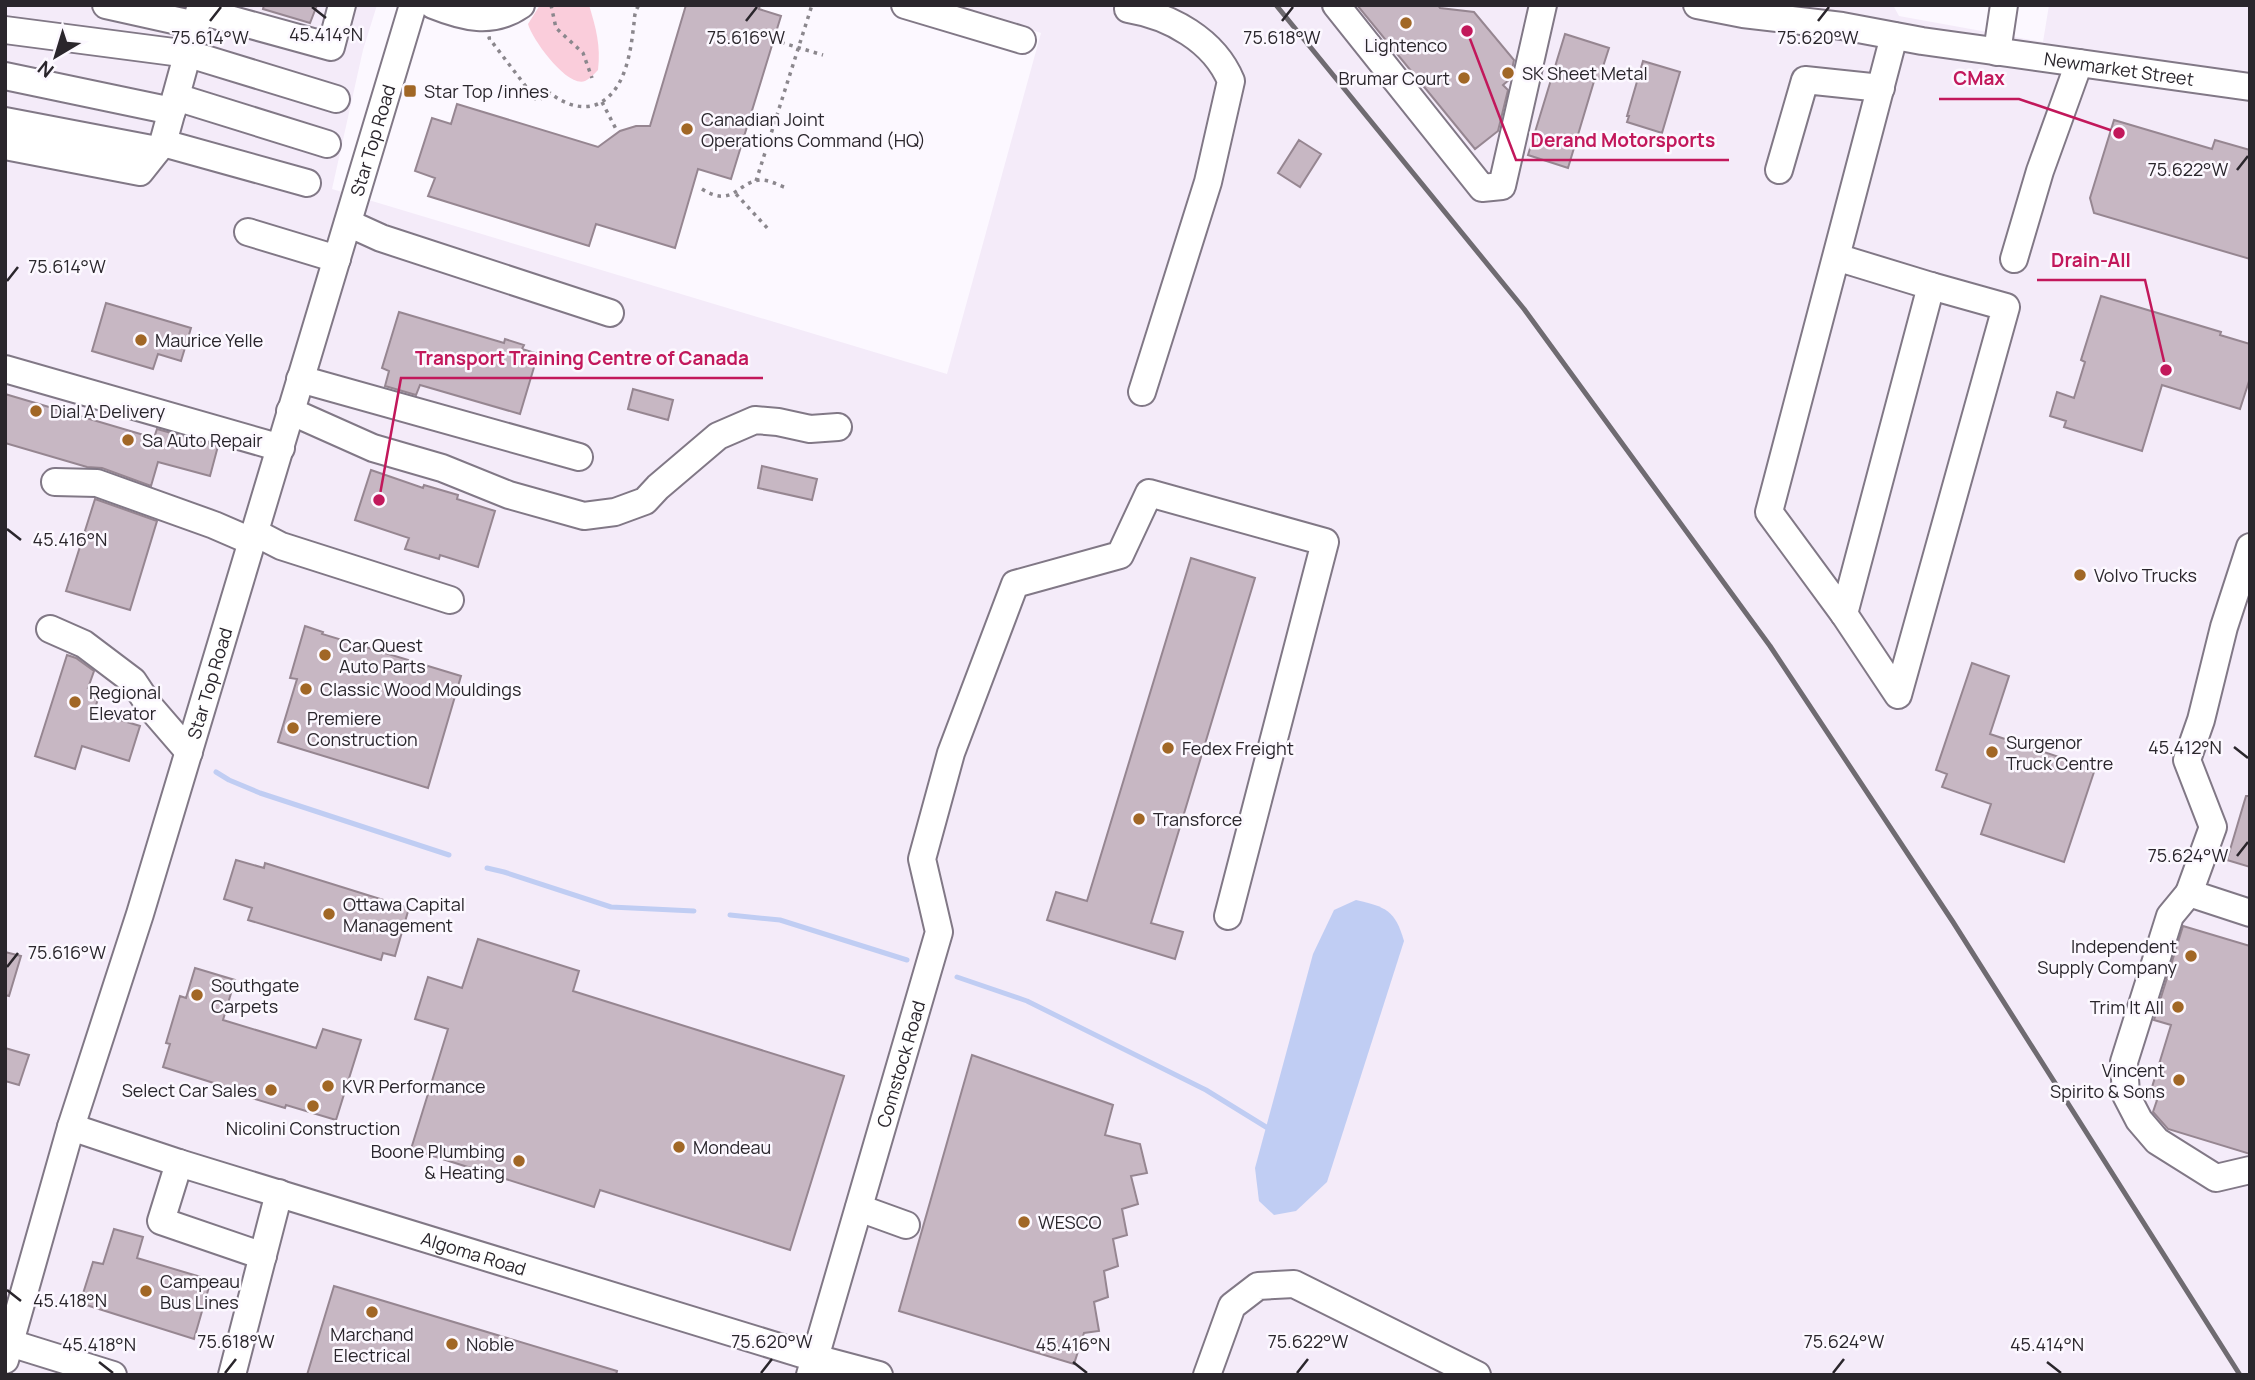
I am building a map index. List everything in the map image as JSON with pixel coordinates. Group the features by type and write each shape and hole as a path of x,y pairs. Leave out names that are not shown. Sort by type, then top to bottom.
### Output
{"street":[{"path":"106,5 199,14 331,47 342,5"},
{"name":"Star Top Road","path":"8,1352 71,1127 136,926 413,5"},
{"path":"433,5 470,18 481,18 505,14 521,5"},
{"path":"905,5 1022,40"},
{"path":"1336,5 1482,188 1502,186 1543,5"},
{"name":"Newmarket Street","path":"1700,5 1743,14 1844,16 1894,36 2250,87"},
{"path":"1997,52 2004,5"},
{"path":"1128,9 1171,22 1196,37 1226,67 1231,81 1208,183 1142,392"},
{"path":"5,146 140,172 160,147 199,14"},
{"path":"5,30 189,54 336,99"},
{"path":"1836,257 2006,307 1898,695 1844,614 1769,512 1894,36"},
{"path":"2014,258 2040,171 2079,63"},
{"path":"5,76 174,104 327,144"},
{"path":"1779,170 1805,80 1881,88"},
{"path":"5,121 160,147 307,183"},
{"path":"348,223 381,238 610,313"},
{"path":"248,232 337,258"},
{"path":"1844,614 1931,286"},
{"path":"5,369 281,448"},
{"path":"300,379 579,457"},
{"path":"290,411 373,448 442,468 509,495 584,516 615,512 645,501 718,436 755,420 810,429 838,427"},
{"path":"55,482 97,483 215,525 450,600"},
{"name":"Comstock Road","path":"813,1366 939,932 922,859 951,753 1015,584 1120,555 1149,493 1325,542 1228,916"},
{"path":"2250,547 2224,627 2201,720 2186,760 2213,827 2189,893 2170,916 2124,1062 2126,1095 2139,1120 2157,1141 2216,1178 2250,1170"},
{"path":"50,629 84,644 133,681 151,708 189,752"},
{"path":"2189,893 2250,913"},
{"name":"Algoma Road","path":"71,1127 813,1366 879,1375"},
{"path":"179,1163 160,1221 263,1256"},
{"path":"232,1375 279,1193"},
{"path":"859,1208 906,1224"},
{"path":"1207,1375 1232,1306 1258,1286 1294,1284 1477,1375"},
{"path":"8,1352 113,1375"}],"path":[{"path":"551,5 556,28 583,53 592,78"},
{"path":"502,37 489,38 537,101 550,93 570,105 588,107 602,102 616,90 622,77 633,30 634,13 639,5"},
{"path":"756,181 812,5"},
{"path":"773,40 823,55"},
{"path":"602,102 617,131"},
{"path":"702,189 727,196 736,194 756,181 765,180 783,187"},
{"path":"736,194 771,231"}],"shaded area":[{"path":"5,5 377,5 363,50 332,189 947,374 1041,33 951,5 1893,5 1899,16 2043,42 2049,5 2250,5 2250,1375 5,1375"},
{"path":"540,5 589,5 597,37 599,61 598,70 587,80 578,81 560,70 536,40 528,24"}],"water":[{"path":"1356,900 1382,908 1393,916 1404,941 1327,1182 1296,1211 1274,1215 1259,1201 1255,1168 1313,954 1334,910"}],"building":[{"path":"264,5 317,5 310,23 263,9"},
{"name":"Canadian Joint Operations Command (HQ)","path":"686,5 760,5 759,9 781,16 731,179 698,169 675,248 596,224 589,246 428,196 435,178 415,171 432,118 451,124 457,104 598,147 620,131 636,126 650,126"},
{"name":"Brumar Court","path":"1357,5 1438,5 1440,8 1474,12 1514,60 1510,79 1503,85 1508,90 1498,131 1475,149"},
{"path":"1565,34 1609,48 1599,79 1595,78 1568,168 1528,155"},
{"path":"1643,61 1680,72 1662,133 1627,122"},
{"path":"2114,120 2212,149 2215,140 2250,150 2250,259 2094,213 2090,198"},
{"path":"1299,140 1321,154 1300,187 1278,173"},
{"path":"2101,296 2221,332 2220,335 2250,344 2250,378 2240,409 2162,385 2142,451 2064,427 2066,421 2050,416 2057,392 2074,398 2085,362 2081,360"},
{"name":"Maurice Yelle","path":"106,303 191,328 181,361 158,354 153,369 92,351"},
{"path":"399,312 504,343 505,339 524,345 522,349 538,354 520,414 420,385 416,395 385,386 389,371 382,368"},
{"path":"633,389 673,400 668,420 628,409"},
{"path":"5,394 154,438 157,429 218,446 210,476 158,462 151,486 102,468 87,467 5,443"},
{"path":"762,466 817,479 812,500 758,488"},
{"path":"371,470 423,488 424,485 458,495 457,499 495,511 478,567 440,555 439,559 405,549 409,538 355,520"},
{"path":"95,499 157,521 130,610 66,591"},
{"path":"1191,558 1255,578 1151,923 1183,932 1175,959 1047,920 1056,892 1087,901"},
{"path":"305,626 323,632 322,634 461,676 428,788 278,742 297,679 290,678"},
{"name":"Regional Elevator","path":"67,655 94,671 88,688 100,692 94,712 140,726 129,761 82,746 75,769 35,756"},
{"name":"Surgenor Truck Centre","path":"1972,663 2009,676 1990,734 2095,769 2064,862 1981,834 1991,804 1942,787 1947,774 1936,770"},
{"path":"2246,796 2250,796 2250,867 2227,860"},
{"name":"Ottawa Capital Management","path":"236,860 264,868 265,863 409,908 395,956 383,953 381,960 248,920 252,908 224,899"},
{"path":"2183,926 2250,946 2250,1154 2168,1129 2153,1112 2157,1100 2149,1097 2171,1025 2154,1020"},
{"path":"478,939 579,971 573,991 844,1076 790,1250 600,1190 594,1207 411,1149 448,1029 415,1019 428,977 462,988"},
{"path":"5,952 21,956 9,996 5,995"},
{"path":"195,968 235,980 223,1020 316,1048 323,1029 361,1040 336,1120 235,1093 236,1090 163,1067 170,1044 166,1043 180,996 186,998"},
{"path":"5,1048 29,1055 19,1085 5,1081"},
{"name":"WESCO","path":"972,1055 1113,1105 1105,1135 1140,1144 1147,1173 1131,1176 1138,1204 1122,1209 1127,1235 1113,1239 1118,1266 1104,1271 1108,1297 1094,1302 1099,1331 1084,1333 1074,1364 899,1311"},
{"name":"Campeau Bus Lines","path":"114,1229 143,1237 137,1258 211,1280 194,1339 80,1303 93,1262 103,1264"},
{"path":"334,1286 617,1371 616,1375 307,1375"}],"waterway":[{"path":"216,772 260,793 449,855"},
{"path":"487,868 611,907 694,911"},
{"path":"730,915 780,920 907,960"},
{"path":"957,977 1027,1001 1206,1090 1266,1127"}],"railway":[{"path":"1276,5 1524,309 1770,646 1953,922 2240,1375"}],"place":[{"name":"Lightenco","path":"1406,23"},
{"name":"Derand Motorsports","path":"1467,31"},
{"name":"SK Sheet Metal","path":"1508,73"},
{"name":"Brumar Court","path":"1464,78"},
{"name":"Star Top /innes","path":"410,91"},
{"name":"Canadian Joint Operations Command (HQ)","path":"687,129"},
{"name":"CMax","path":"2119,133"},
{"name":"Maurice Yelle","path":"141,340"},
{"name":"Drain-All","path":"2166,370"},
{"name":"Dial A Delivery","path":"36,411"},
{"name":"Sa Auto Repair","path":"128,440"},
{"name":"Transport Training Centre of Canada","path":"379,500"},
{"name":"Volvo Trucks","path":"2080,575"},
{"name":"Car Quest Auto Parts","path":"325,655"},
{"name":"Classic Wood Mouldings","path":"306,689"},
{"name":"Regional Elevator","path":"75,702"},
{"name":"Premiere Construction","path":"293,728"},
{"name":"Fedex Freight","path":"1168,748"},
{"name":"Surgenor Truck Centre","path":"1992,752"},
{"name":"Transforce","path":"1139,819"},
{"name":"Ottawa Capital Management","path":"329,914"},
{"name":"Independent Supply Company","path":"2191,956"},
{"name":"Southgate Carpets","path":"197,995"},
{"name":"Trim It All","path":"2178,1007"},
{"name":"Vincent Spirito & Sons","path":"2179,1080"},
{"name":"KVR Performance","path":"328,1086"},
{"name":"Select Car Sales","path":"271,1090"},
{"name":"Nicolini Construction","path":"313,1106"},
{"name":"Mondeau","path":"679,1147"},
{"name":"Boone Plumbing & Heating","path":"519,1161"},
{"name":"WESCO","path":"1024,1222"},
{"name":"Campeau Bus Lines","path":"146,1291"},
{"name":"Marchand Electrical","path":"372,1312"},
{"name":"Noble","path":"452,1344"}]}
